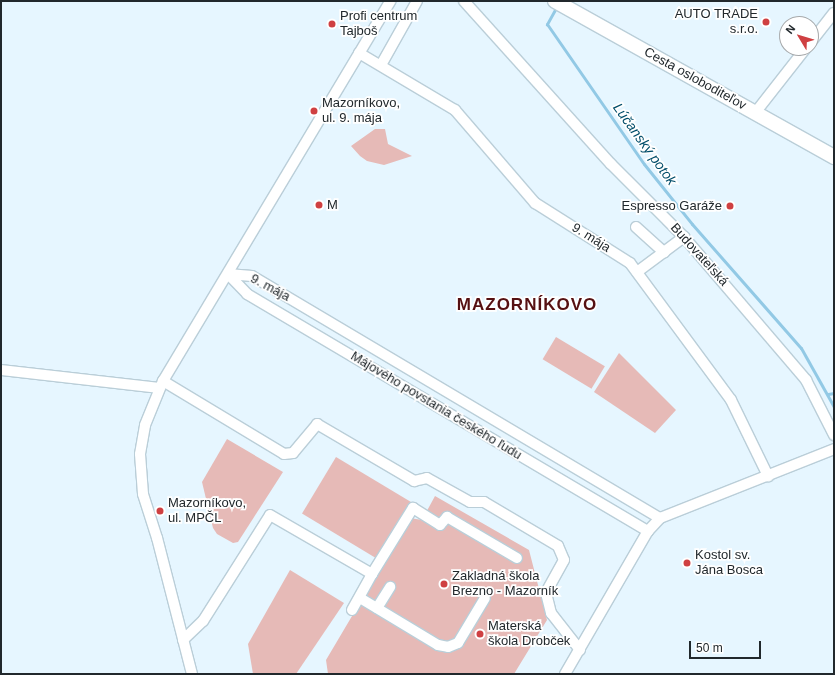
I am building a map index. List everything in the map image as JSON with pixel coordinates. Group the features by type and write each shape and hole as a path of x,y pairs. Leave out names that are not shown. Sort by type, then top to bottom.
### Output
{"main road":[{"name":"Cesta osloboditeľov","path":"556,1 834,156"}],"street":[{"path":"192,674 157,538 143,494 140,454 145,425 161,385 390,1"},
{"path":"381,65 417,1"},
{"name":"Budovateľská","path":"464,1 611,164 684,237 806,380 834,435"},
{"path":"819,32 834,13"},
{"name":"9. mája","path":"359,53 455,110 535,203 630,263 731,400 768,476"},
{"path":"755,113 800,56"},
{"path":"636,227 664,252"},
{"path":"636,272 684,237"},
{"name":"9. mája","path":"228,274 252,276 660,518"},
{"name":"Májového povstania českého ľudu","path":"228,274 247,294 648,531"},
{"path":"1,370 161,385 284,454 293,453 317,424 414,481 427,478 470,502 484,502 558,546 564,560 546,593 551,613 580,650"},
{"path":"565,674 648,531 660,518 834,449"},
{"path":"352,610 372,574 413,508 440,525 447,517 517,558"},
{"path":"183,640 203,621 270,515 372,574"},
{"path":"377,608 390,587"},
{"path":"360,598 438,645 448,647 458,643 485,598"}],"shaded area":[{"path":"375,129 385,129 388,144 412,156 384,165 367,161 360,156 351,146"},
{"path":"556,337 605,366 591,389 543,359"},
{"path":"619,353 676,410 655,433 594,392"},
{"path":"227,439 283,472 238,542 233,543 217,534 213,528 202,482"},
{"path":"336,457 411,502 377,559 302,514"},
{"path":"435,496 529,550 547,620 514,674 328,674 326,660 355,611 360,606 366,605 367,591 410,518 422,520"},
{"path":"290,570 344,603 296,674 253,674 248,644"}],"waterway":[{"name":"Lúčanský potok","path":"557,6 547,24 644,164 692,224 801,348 834,407"},
{"name":"Lúčanský potok","path":"828,394 834,393"}],"place":[{"name":"AUTO TRADE s.r.o.","path":"766,22"},
{"name":"Profi centrum Tajboš","path":"332,24"},
{"name":"Mazorníkovo, ul. 9. mája","path":"314,111"},
{"name":"M","path":"319,205"},
{"name":"Espresso Garáže","path":"730,206"},
{"name":"Mazorníkovo, ul. MPČL","path":"160,511"},
{"name":"Kostol sv. Jána Bosca","path":"687,563"},
{"name":"Zakladná škola Brezno - Mazorník","path":"444,584"},
{"name":"Materská škola Drobček","path":"480,634"}],"district":[{"name":"MAZORNÍKOVO","path":"527,305"}]}
